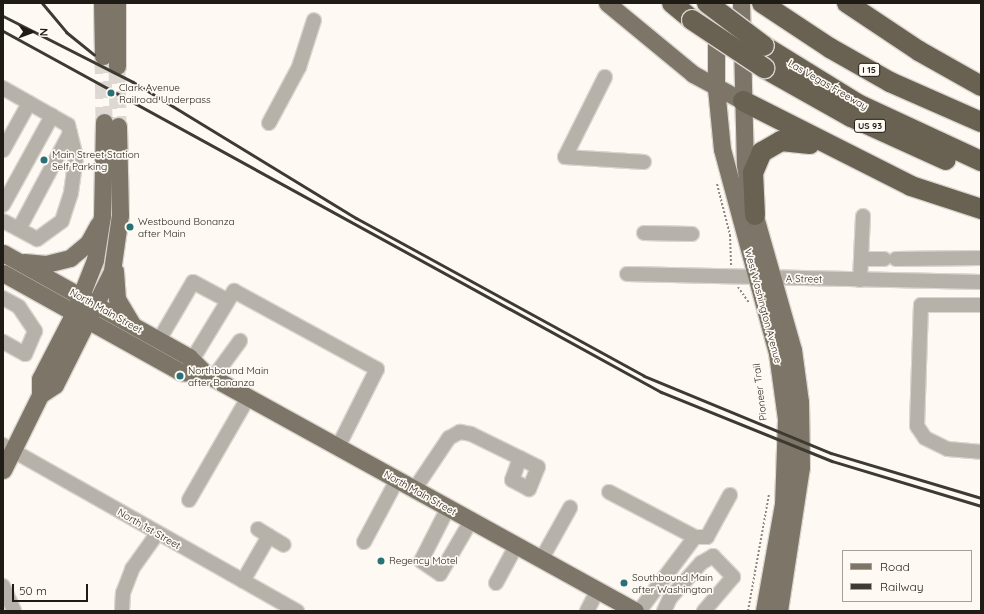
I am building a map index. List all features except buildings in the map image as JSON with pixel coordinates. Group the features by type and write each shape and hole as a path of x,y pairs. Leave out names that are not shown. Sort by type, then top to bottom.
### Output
{"highway":[{"name":"US 93","path":"672,3 692,20 764,68 886,134 950,162 981,172"},
{"name":"Las Vegas Freeway","path":"707,3 764,46 858,104 981,161"},
{"name":"I 15","path":"763,3 830,48 890,82 981,122"},
{"path":"847,3 919,51 981,86"},
{"path":"742,101 836,150 911,186 981,209"},
{"path":"755,215 753,173 762,152 781,141 836,150"}],"main road":[{"path":"102,3 103,56"},
{"path":"117,3 118,66"},
{"path":"607,3 651,42 716,88 742,101"},
{"name":"West Washington Avenue","path":"716,3 716,88 727,172 758,278 777,353 786,419 783,504 763,607"},
{"name":"West Washington Avenue","path":"741,3 742,101 745,164 755,215 775,279 793,350 801,426 799,488 779,611"},
{"path":"85,309 102,216 111,124 120,215 114,261 115,292 134,326"},
{"path":"10,257 46,264 70,258 88,243 102,216"},
{"name":"North Main Street","path":"10,257 85,309 182,372 209,376"},
{"path":"3,470 8,448 40,395 55,385 85,309 114,261"},
{"name":"North Main Street","path":"3,273 85,309 134,326 192,360 209,376 635,611"}],"street":[{"path":"269,123 299,67 314,20"},
{"path":"605,77 565,157 644,162"},
{"path":"3,221 37,239 62,221 72,193 76,157 68,125 29,103 5,93"},
{"path":"3,150 29,103"},
{"path":"3,205 52,116"},
{"path":"19,229 70,133"},
{"path":"860,280 863,216"},
{"path":"644,234 692,234"},
{"path":"932,281 933,258"},
{"path":"861,259 981,258"},
{"name":"A Street","path":"627,274 775,279 981,282"},
{"path":"159,340 193,282 227,300"},
{"path":"192,360 227,300 235,291 377,370 338,447"},
{"path":"3,298 19,307 35,331 25,354 3,342"},
{"path":"981,305 921,305 917,426 925,438 948,449 981,452"},
{"path":"209,376 240,341"},
{"path":"189,500 248,398"},
{"path":"414,490 449,438 460,432 471,434 520,458"},
{"name":"North 1st Street","path":"8,448 157,534 297,611"},
{"path":"364,542 397,480"},
{"path":"609,492 694,536 706,537 730,495"},
{"path":"448,508 421,561 440,574 471,521"},
{"path":"541,560 570,508"},
{"path":"243,581 263,533 284,545"},
{"path":"122,611 123,593 132,569 157,534"},
{"path":"639,611 694,536"},
{"path":"496,583 516,546"},
{"path":"664,611 670,598 701,564 713,556 733,576 704,611"},
{"path":"3,586 14,611"},
{"path":"587,611 597,591"}],"path":[{"path":"716,180 730,235 728,257 751,309"},
{"path":"748,611 770,487"}],"tunnel":[{"path":"103,56 104,122"},
{"path":"117,66 118,126"}],"railway":[{"path":"42,3 66,32 94,55"},
{"path":"3,16 133,82 356,218 644,376 831,453 981,498"},
{"path":"3,31 661,392 832,461 981,506"}],"place":[{"name":"Clark Avenue Railroad Underpass","path":"111,93"},
{"name":"Main Street Station Self Parking","path":"44,160"},
{"name":"Westbound Bonanza after Main","path":"130,227"},
{"name":"Northbound Main after Bonanza","path":"180,376"},
{"name":"Regency Motel","path":"381,561"},
{"name":"Southbound Main after Washington","path":"624,583"}]}
